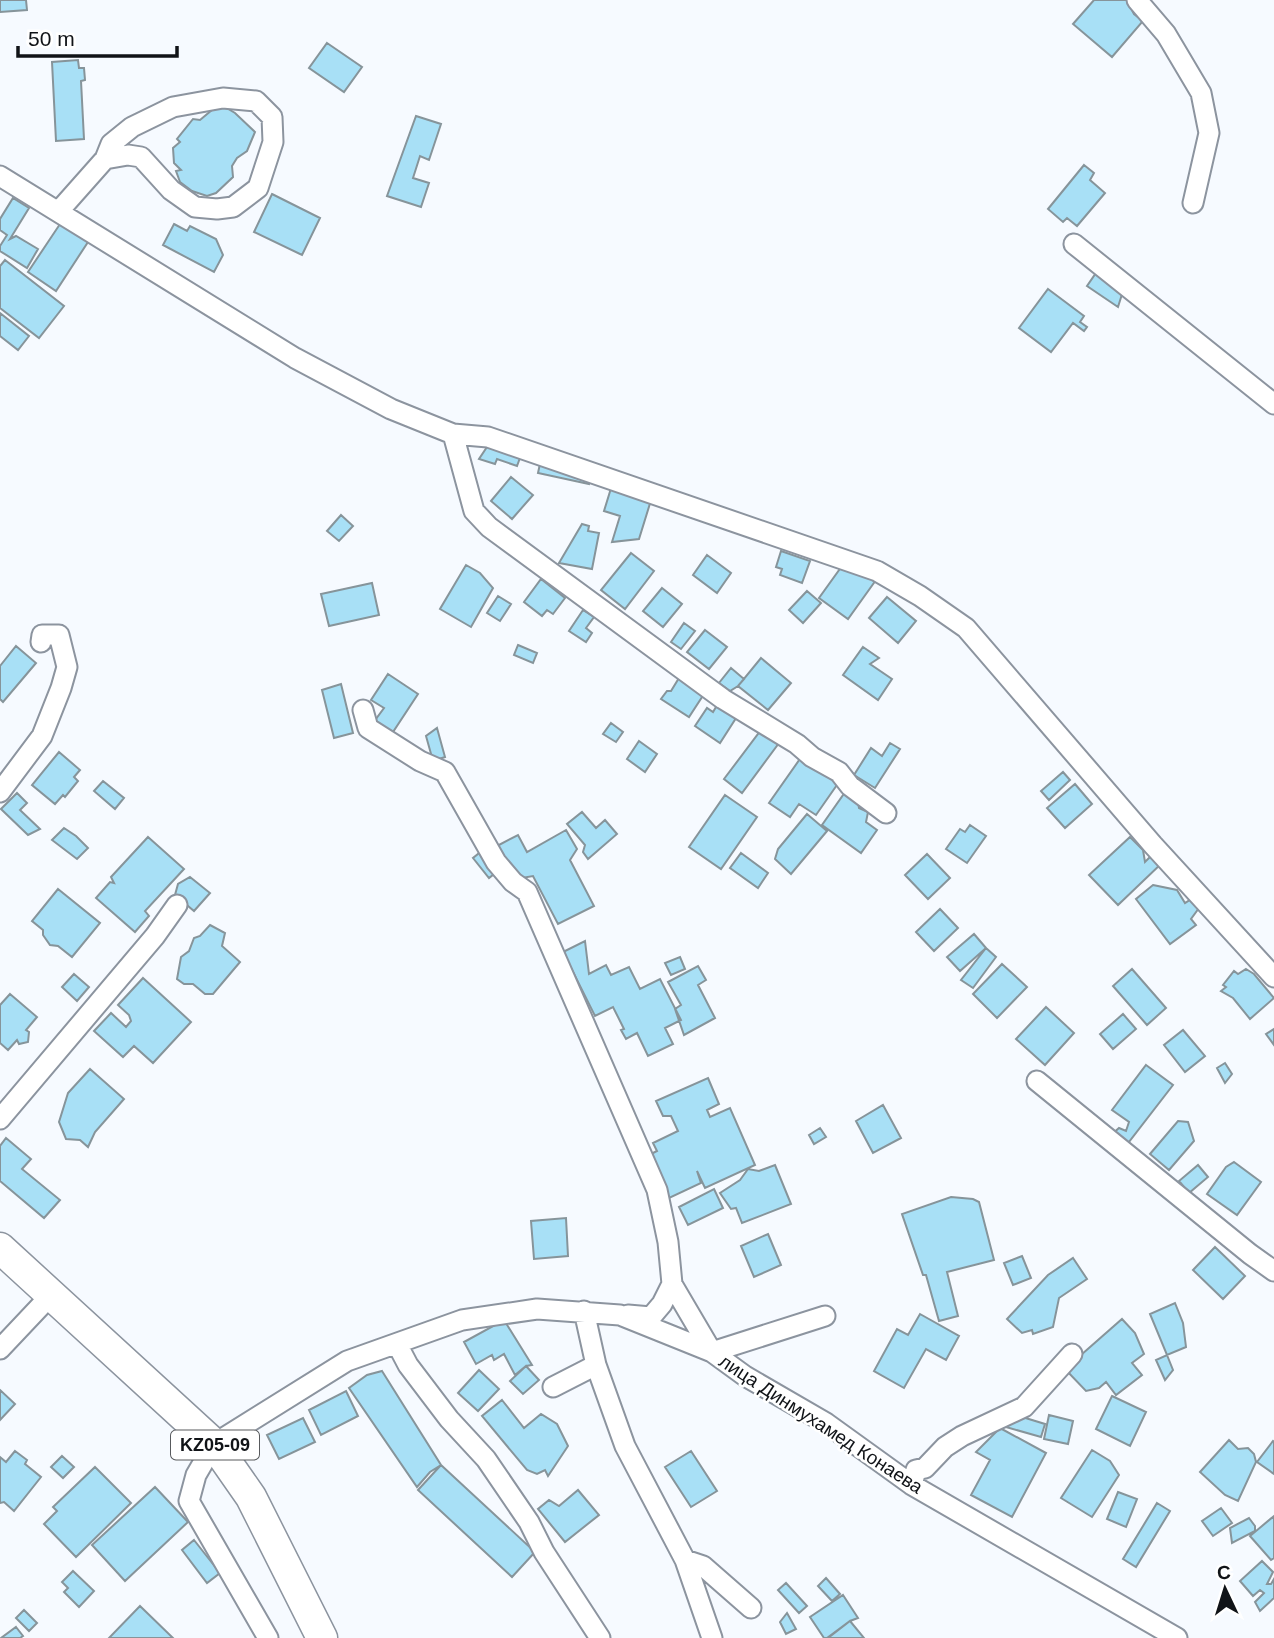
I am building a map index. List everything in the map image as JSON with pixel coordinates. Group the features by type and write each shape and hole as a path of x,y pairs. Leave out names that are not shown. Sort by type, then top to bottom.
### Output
{"main road":[{"name":"KZ05-09","path":"0,1248 214,1444 251,1497 322,1638"}],"street":[{"path":"1137,0 1166,33 1201,93 1209,133 1194,203"},
{"path":"58,212 105,159 111,144 132,127 173,107 223,98 256,101 272,117 273,142 258,188 233,207 217,209 195,206 171,190 141,157 128,155 105,159"},
{"path":"0,176 295,358 391,409 453,434 488,437 864,566 920,596 966,628 1153,845 1274,977"},
{"path":"1074,244 1274,404"},
{"path":"453,434 474,511 489,527 723,699 797,744 811,757 839,772 850,786 886,813"},
{"path":"0,792 42,736 67,667 59,635 41,635 41,642"},
{"path":"363,710 368,728 420,761 445,772 496,862 513,882 527,892 657,1190 668,1242 672,1284 712,1352 825,1316"},
{"path":"0,1119 155,936 177,905"},
{"path":"1037,1081 1274,1271"},
{"path":"620,1315 651,1317 662,1304 672,1284"},
{"path":"0,1349 51,1295"},
{"name":"лица Динмухамед Конаева","path":"214,1444 347,1361 462,1320 537,1309 620,1315 712,1352 745,1376 826,1423 912,1485 1177,1638"},
{"path":"584,1311 596,1365 625,1446 685,1560 712,1638"},
{"path":"397,1343 416,1376 449,1419 486,1460 529,1522 544,1552 600,1638"},
{"path":"912,1485 916,1470 925,1468 945,1447 962,1436 1024,1407 1072,1354"},
{"path":"553,1387 596,1365"},
{"path":"214,1444 196,1475 189,1501 268,1638"},
{"path":"685,1560 703,1566 751,1608"}],"building":[{"path":"0,0 26,0 27,10 0,12"},
{"path":"1094,0 1127,0 1134,14 1143,21 1112,57 1073,24"},
{"path":"327,43 362,67 344,92 309,68"},
{"path":"78,60 79,68 84,68 85,80 81,81 84,139 56,141 52,62"},
{"path":"225,107 255,132 247,151 237,158 232,166 233,177 216,193 207,196 192,191 180,182 176,171 181,170 174,163 173,148 180,142 177,139 193,119 200,120 212,110"},
{"path":"416,116 441,124 429,160 420,156 413,178 429,183 421,207 387,196"},
{"path":"1084,165 1094,173 1090,180 1105,193 1077,226 1067,218 1063,222 1048,209"},
{"path":"272,194 320,218 302,255 254,232"},
{"path":"13,198 29,208 10,239 16,236 38,249 27,268 0,251 7,235 0,230 0,219"},
{"path":"60,224 88,242 56,291 28,272"},
{"path":"174,224 187,231 190,226 216,239 223,255 214,272 163,245"},
{"path":"5,260 64,306 39,338 0,308 0,266"},
{"path":"1096,273 1123,291 1118,307 1087,286"},
{"path":"1048,289 1084,316 1080,322 1087,327 1084,331 1073,323 1051,352 1019,328"},
{"path":"0,313 29,336 18,350 0,336"},
{"path":"489,444 521,455 517,466 497,459 495,464 479,459"},
{"path":"541,459 591,476 589,484 538,473"},
{"path":"511,477 533,495 512,519 491,501"},
{"path":"612,485 652,497 639,539 612,542 620,516 604,511"},
{"path":"341,515 353,526 339,541 327,531"},
{"path":"582,524 589,526 588,531 599,533 592,569 559,563"},
{"path":"781,551 810,561 802,583 780,575 782,569 776,567"},
{"path":"631,553 654,571 625,609 601,590"},
{"path":"707,555 731,573 717,593 693,575"},
{"path":"466,565 480,573 493,588 471,627 440,609"},
{"path":"842,566 876,580 848,619 819,598"},
{"path":"541,579 565,598 553,614 547,610 542,616 524,602"},
{"path":"372,583 379,615 329,626 321,594"},
{"path":"662,588 682,604 663,627 643,611"},
{"path":"807,591 821,603 803,623 789,610"},
{"path":"498,596 511,604 500,621 487,613"},
{"path":"887,597 916,621 898,643 869,618"},
{"path":"583,610 594,617 586,628 592,633 586,642 569,631"},
{"path":"684,623 695,631 681,649 671,642"},
{"path":"705,630 727,647 709,669 687,652"},
{"path":"518,645 537,653 533,663 514,655"},
{"path":"16,646 36,663 3,702 0,699 0,666"},
{"path":"863,647 879,658 870,664 892,679 878,700 843,675"},
{"path":"761,658 791,683 768,710 738,686"},
{"path":"731,668 744,679 730,691 719,683"},
{"path":"388,674 418,694 391,735 373,723 384,708 371,700"},
{"path":"679,678 704,694 689,717 661,699 667,691 671,691"},
{"path":"341,684 353,733 334,738 322,690"},
{"path":"719,702 738,715 720,743 695,726 707,708 713,712"},
{"path":"611,723 623,732 616,742 603,734"},
{"path":"437,728 445,757 433,761 426,736"},
{"path":"761,730 779,743 742,793 724,779"},
{"path":"639,741 657,754 645,772 627,759"},
{"path":"890,743 900,749 875,788 854,775 871,748 882,756"},
{"path":"59,752 80,770 74,777 78,781 65,797 63,795 55,804 32,785"},
{"path":"802,756 839,782 816,815 799,804 790,817 769,803"},
{"path":"1063,772 1070,780 1049,800 1041,791"},
{"path":"103,781 124,798 115,809 94,791"},
{"path":"1075,784 1092,804 1065,828 1047,808"},
{"path":"848,788 857,795 859,808 868,812 866,822 877,830 861,853 822,825"},
{"path":"17,793 27,803 20,810 40,829 28,835 1,809"},
{"path":"725,795 757,817 721,869 689,847"},
{"path":"582,812 596,828 605,820 617,834 588,859 583,852 585,845 567,824"},
{"path":"807,814 827,831 791,874 775,859 778,849"},
{"path":"970,825 986,836 967,863 946,849 960,829 965,832"},
{"path":"64,828 88,848 77,859 52,840"},
{"path":"566,830 577,849 570,860 594,906 558,924 533,876 516,879 497,846 518,835 527,852"},
{"path":"148,837 184,869 145,911 149,916 135,932 96,898 110,882 114,883 111,877"},
{"path":"1130,837 1143,850 1145,862 1154,853 1163,862 1118,905 1089,875"},
{"path":"483,850 499,870 489,878 473,858"},
{"path":"741,853 768,873 758,888 730,868"},
{"path":"927,854 950,878 928,899 905,875"},
{"path":"190,877 210,893 194,911 175,895 178,884"},
{"path":"1153,885 1177,890 1185,903 1193,898 1199,908 1191,919 1196,925 1170,944 1136,899"},
{"path":"58,889 100,923 72,957 58,946 50,945 43,935 43,930 32,921"},
{"path":"940,909 958,928 934,951 916,932"},
{"path":"210,925 225,933 222,946 240,962 213,994 205,994 193,984 184,984 177,979 181,957 189,951 194,938 200,936"},
{"path":"974,934 986,948 960,971 947,957"},
{"path":"585,941 589,974 606,965 611,975 629,967 640,989 660,979 681,1020 665,1028 673,1044 648,1056 637,1033 626,1039 613,1007 595,1016 563,952"},
{"path":"986,948 996,957 973,988 961,980"},
{"path":"680,957 685,969 671,975 665,963"},
{"path":"1002,964 1027,987 997,1018 973,994"},
{"path":"698,966 706,980 698,985 715,1018 684,1035 675,1009 681,1005 668,982"},
{"path":"1132,969 1166,1008 1147,1025 1113,986"},
{"path":"1246,969 1254,974 1274,998 1250,1019 1233,998 1221,991 1234,971 1238,974"},
{"path":"74,974 89,987 77,1001 62,987"},
{"path":"143,978 191,1022 153,1063 134,1046 123,1057 94,1031 111,1013 126,1027 131,1021 129,1015 118,1005"},
{"path":"10,994 37,1017 26,1030 29,1032 28,1042 19,1044 17,1040 8,1050 0,1043 0,1005"},
{"path":"1046,1007 1074,1033 1045,1065 1016,1039"},
{"path":"1123,1014 1136,1029 1113,1049 1100,1034"},
{"path":"1274,1029 1274,1045 1266,1034"},
{"path":"1183,1030 1205,1056 1185,1072 1164,1045"},
{"path":"1225,1063 1232,1074 1225,1083 1217,1068"},
{"path":"1146,1065 1173,1085 1125,1147 1110,1136 1119,1128 1126,1131 1129,1122 1112,1110"},
{"path":"90,1069 124,1099 95,1132 88,1147 80,1140 66,1139 59,1122 68,1093"},
{"path":"708,1078 719,1104 707,1110 710,1117 730,1108 755,1165 705,1188 697,1171 701,1183 667,1199 647,1156 657,1151 653,1143 678,1131 671,1116 663,1116 656,1101"},
{"path":"883,1105 901,1138 873,1153 856,1121"},
{"path":"1178,1121 1188,1122 1194,1141 1169,1170 1150,1154"},
{"path":"820,1128 826,1137 814,1144 809,1135"},
{"path":"6,1138 31,1159 22,1169 60,1200 44,1218 0,1181 0,1146"},
{"path":"1234,1162 1261,1182 1237,1215 1207,1194 1226,1167"},
{"path":"775,1165 791,1204 742,1223 736,1208 731,1209 720,1193 740,1180 748,1169 759,1171"},
{"path":"1198,1165 1208,1177 1189,1193 1179,1181"},
{"path":"714,1189 723,1208 688,1225 679,1207"},
{"path":"951,1197 979,1202 994,1260 947,1272 958,1316 939,1321 926,1275 923,1275 902,1214"},
{"path":"566,1218 568,1256 534,1259 531,1221"},
{"path":"768,1234 781,1265 754,1277 741,1246"},
{"path":"1215,1247 1245,1276 1223,1299 1193,1270"},
{"path":"1022,1256 1031,1278 1013,1285 1004,1263"},
{"path":"1073,1258 1087,1279 1059,1298 1053,1327 1033,1334 1032,1330 1022,1333 1007,1319 1048,1275"},
{"path":"1175,1303 1183,1323 1186,1347 1167,1355 1150,1314"},
{"path":"920,1314 959,1336 946,1360 926,1349 904,1388 874,1371 897,1329 908,1335"},
{"path":"1122,1319 1135,1333 1144,1354 1132,1363 1142,1375 1116,1395 1106,1382 1099,1388 1086,1391 1065,1369"},
{"path":"504,1320 532,1365 526,1366 515,1375 504,1354 494,1360 492,1355 476,1364 464,1342"},
{"path":"1167,1355 1173,1370 1165,1380 1156,1360"},
{"path":"526,1366 539,1380 523,1394 510,1381"},
{"path":"479,1370 499,1389 478,1411 458,1393"},
{"path":"382,1371 441,1465 430,1472 417,1487 349,1388 367,1375"},
{"path":"0,1390 15,1404 0,1420"},
{"path":"346,1391 358,1416 321,1435 309,1410"},
{"path":"1112,1396 1146,1412 1130,1446 1096,1429"},
{"path":"502,1400 524,1428 541,1414 557,1424 568,1446 548,1476 545,1470 537,1474 527,1470 482,1416"},
{"path":"1049,1415 1073,1421 1068,1444 1044,1439"},
{"path":"1019,1416 1045,1424 1041,1437 1006,1427"},
{"path":"303,1418 315,1442 279,1459 267,1435"},
{"path":"1000,1428 1046,1453 1012,1517 971,1495 990,1460 976,1452"},
{"path":"1229,1440 1238,1449 1248,1448 1254,1454 1256,1462 1238,1501 1225,1495 1200,1472"},
{"path":"1274,1442 1274,1474 1257,1462"},
{"path":"1092,1450 1110,1461 1119,1475 1092,1517 1061,1498"},
{"path":"15,1451 27,1460 25,1464 41,1477 14,1511 4,1502 0,1503 0,1457 6,1462"},
{"path":"691,1451 717,1491 691,1507 665,1467"},
{"path":"62,1456 74,1467 63,1478 51,1467"},
{"path":"441,1465 535,1552 512,1577 418,1490"},
{"path":"95,1467 131,1503 76,1557 44,1524 57,1511 53,1507"},
{"path":"155,1487 188,1522 125,1581 92,1545"},
{"path":"578,1490 599,1515 565,1542 538,1509 549,1500 559,1506"},
{"path":"1118,1492 1137,1499 1126,1527 1107,1519"},
{"path":"1157,1503 1170,1511 1136,1567 1123,1559"},
{"path":"1221,1508 1232,1523 1213,1536 1202,1521"},
{"path":"1274,1516 1274,1558 1271,1560 1250,1536"},
{"path":"1249,1518 1255,1531 1232,1543 1230,1528"},
{"path":"194,1540 220,1573 207,1583 182,1550"},
{"path":"1262,1561 1273,1572 1267,1584 1271,1584 1274,1579 1274,1598 1260,1611 1255,1602 1264,1593 1260,1590 1253,1596 1240,1581"},
{"path":"73,1571 94,1591 79,1607 64,1592 68,1588 62,1582"},
{"path":"826,1578 840,1594 832,1601 818,1586"},
{"path":"786,1583 807,1606 799,1613 778,1590"},
{"path":"843,1595 858,1618 824,1638 810,1617"},
{"path":"140,1606 173,1638 109,1638"},
{"path":"24,1610 37,1623 29,1631 16,1618"},
{"path":"787,1613 796,1629 786,1634 780,1622"},
{"path":"850,1621 864,1638 828,1638"},
{"path":"16,1627 23,1636 1,1638"}]}
